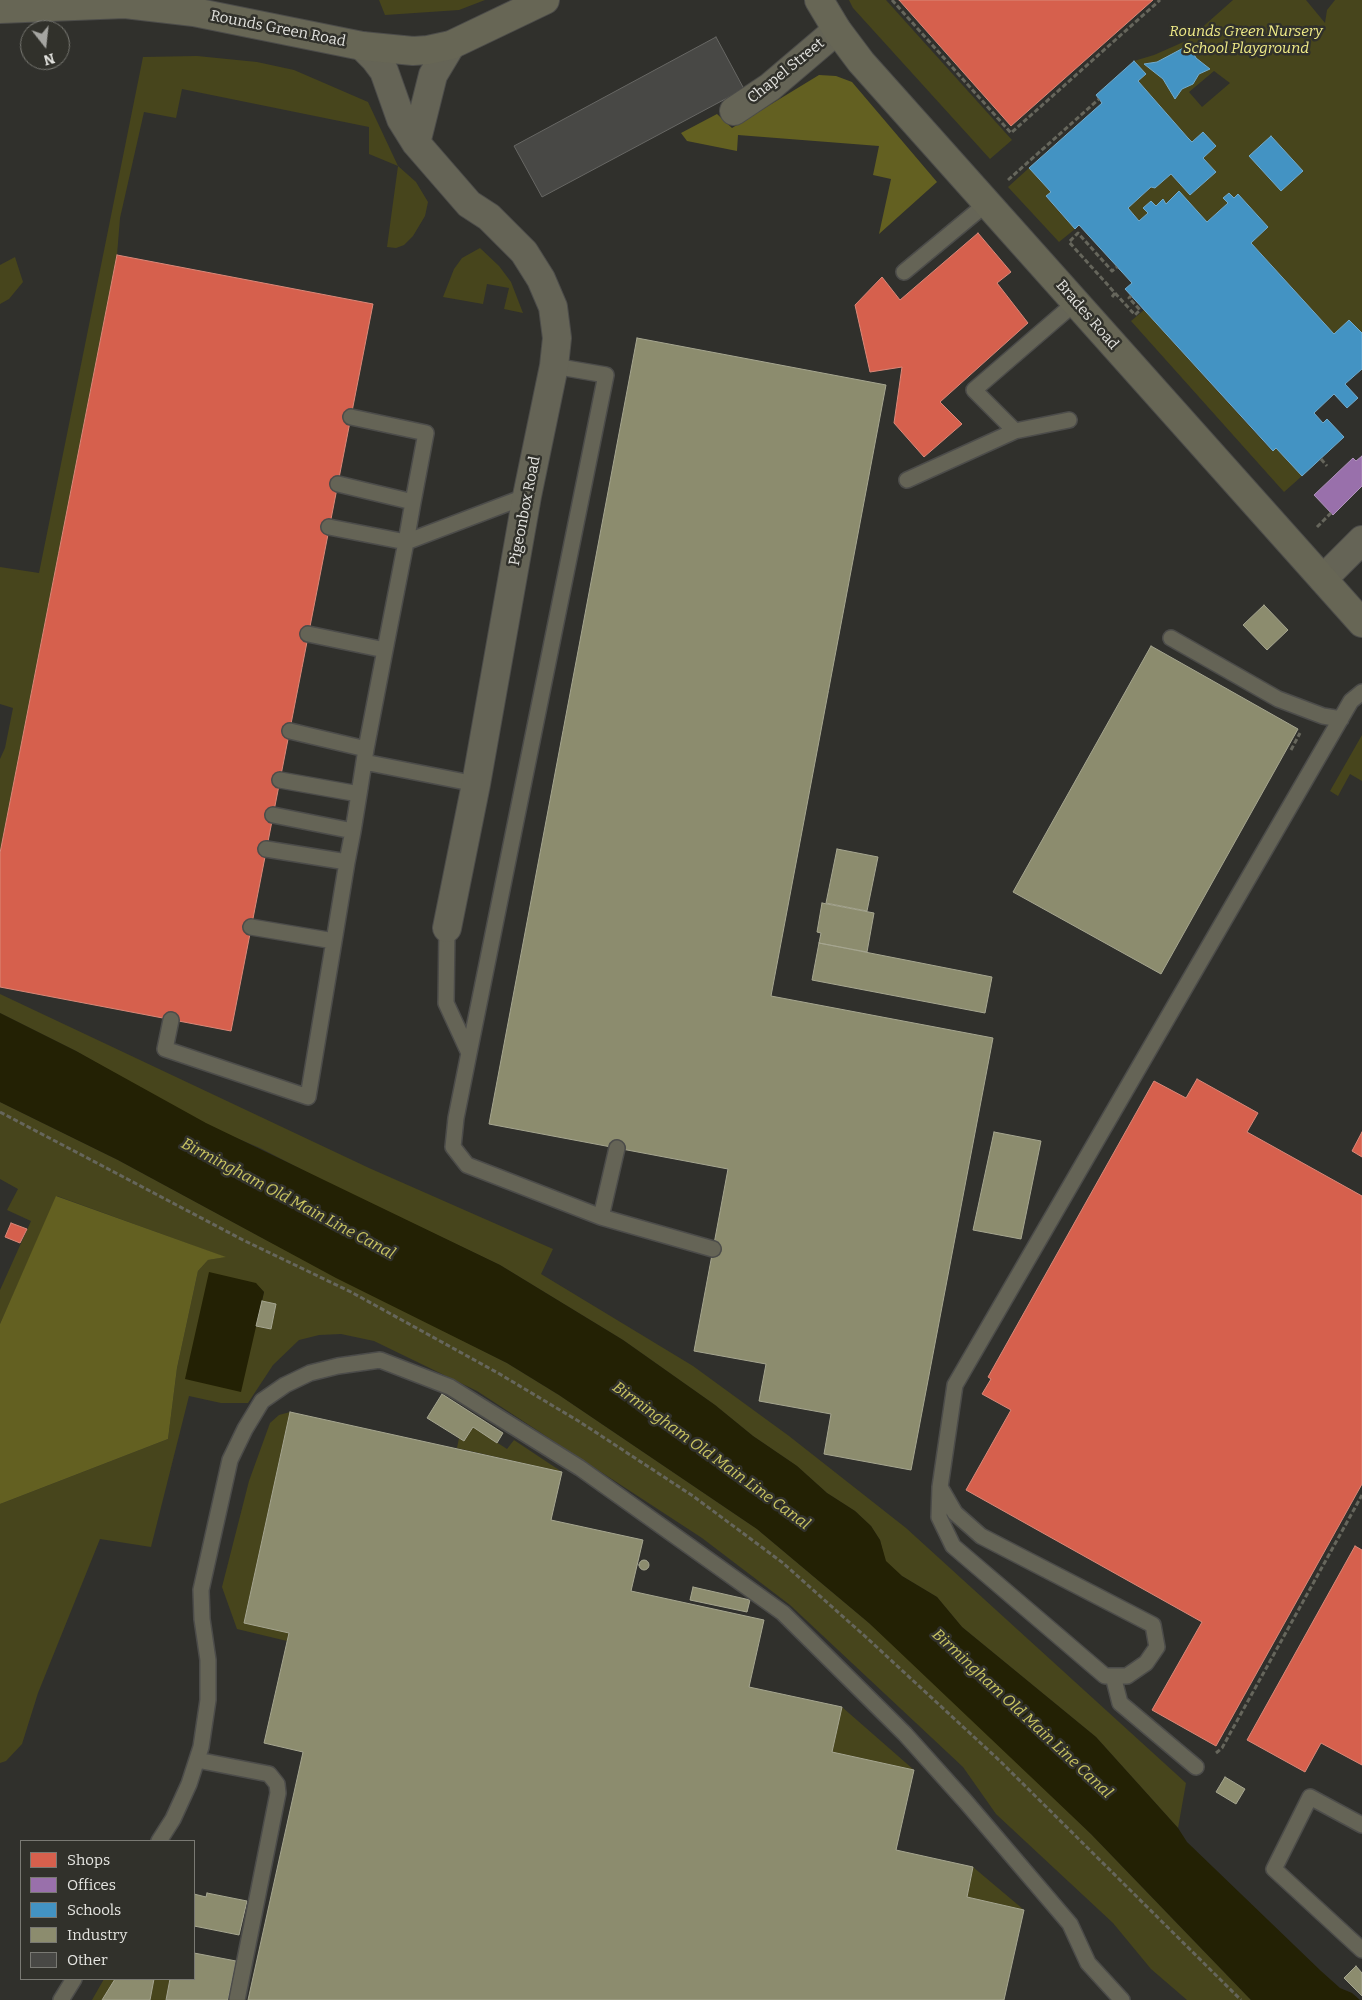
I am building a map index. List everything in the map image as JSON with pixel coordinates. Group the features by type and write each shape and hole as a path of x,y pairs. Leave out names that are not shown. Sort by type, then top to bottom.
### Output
{"street":[{"name":"Rounds Green Road","path":"0,9 124,4 194,12 362,46 400,51 428,50 452,45 545,0"},
{"name":"Brades Road","path":"819,0 836,30 861,62 1362,624"},
{"name":"Chapel Street","path":"734,112 770,87 836,30"},
{"path":"416,143 433,75 452,45"},
{"name":"Pigeonbox Road","path":"362,46 375,58 384,71 402,119 416,143 469,204 507,233 528,258 554,308 557,338 554,366 527,496 476,784 448,928"},
{"path":"1323,579 1362,540"}],"lane":[{"path":"904,272 986,204"},
{"path":"1014,431 974,390 1076,302"},
{"path":"554,366 606,374 456,1118 454,1147 466,1165 601,1216 713,1249"},
{"path":"171,1020 165,1048 308,1097 365,755 426,433 351,416"},
{"path":"907,480 1014,431 1069,420"},
{"path":"338,484 413,502"},
{"path":"329,527 406,542 527,496"},
{"path":"308,634 385,650"},
{"path":"1171,638 1278,699 1323,716 1341,719"},
{"path":"940,1487 955,1513 981,1536 1153,1625 1157,1647 1146,1662 1127,1676 1105,1676 953,1546 939,1517 940,1487 955,1385 1351,701 1362,692"},
{"path":"290,731 365,755 476,784"},
{"path":"280,780 359,794"},
{"path":"273,815 352,831"},
{"path":"266,848 347,862"},
{"path":"251,927 334,941"},
{"path":"448,928 446,1003 469,1053"},
{"path":"601,1216 618,1148"},
{"path":"160,1840 177,1810 197,1760 208,1700 208,1660 202,1619 201,1590 230,1460 245,1429 262,1401 285,1385 310,1373 338,1366 380,1360 450,1387 580,1468 783,1613 905,1734 973,1809 1070,1924 1088,1963 1122,2000"},
{"path":"1114,1676 1120,1703 1196,1767"},
{"path":"197,1760 268,1774 277,1784 278,1793 237,2000"},
{"path":"1362,1825 1310,1798 1274,1868 1362,1950"},
{"path":"61,2000 73,1980"}],"path":[{"path":"892,0 1011,133 1160,0"},
{"path":"1005,182 1099,99"},
{"path":"1117,267 1112,271 1078,233 1069,242 1135,315 1140,310 1129,298 1131,296"},
{"path":"1110,298 1115,294"},
{"path":"1321,459 1327,466"},
{"path":"1310,534 1331,513"},
{"path":"0,1112 243,1240"},
{"path":"1196,1767 1222,1748 1362,1495"}],"green space":[{"path":"379,0 485,0 459,10 385,15"},
{"path":"849,0 886,0 1012,140 990,159 853,8"},
{"name":"Rounds Green Nursery School Playground","path":"1233,0 1306,0 1325,23 1327,10 1335,0 1362,0 1362,333 1349,320 1334,334 1251,243 1268,227 1238,194 1234,198 1229,193 1223,198 1228,203 1194,234 1163,200 1139,221 1128,208 1151,187 1155,188 1171,174 1190,195 1216,172 1203,158 1216,146 1203,132 1192,142 1138,81 1146,74 1134,61 1154,55 1188,40","holes":["1214,71 1230,83 1202,107 1189,92"]},
{"path":"197,56 257,62 294,70 368,102 398,166 369,154 369,127 182,89 176,118 144,112 120,218 117,255 0,853 0,759 5,748 13,708 0,704 0,567 39,573 143,57"},
{"path":"398,166 416,182 428,202 425,216 413,236 404,245 396,248 387,247"},
{"path":"1029,168 1051,192 1046,197 1075,229 1059,242 1008,187"},
{"path":"480,248 499,266 511,282 523,313 504,309 509,288 487,284 483,304 443,297 454,269 462,258"},
{"path":"15,257 23,282 9,299 0,304 0,265"},
{"path":"1144,310 1272,451 1276,448 1302,476 1284,492 1131,321"},
{"path":"1362,735 1362,781 1350,774 1338,796 1330,791"},
{"path":"0,994 369,1168 553,1249 541,1274 693,1366 789,1436 906,1528 1186,1783 1178,1828 1096,1737 962,1627 937,1597 902,1576 885,1561 880,1540 871,1526 855,1511 827,1493 797,1466 753,1436 715,1405 623,1340 500,1265 330,1184 260,1148 201,1123 76,1051 0,1013"},
{"path":"0,1102 118,1160 268,1241 507,1363 559,1395 757,1529 869,1623 921,1670 1091,1834 1251,2000 1187,2000 1151,1969 1113,1923 996,1814 963,1767 790,1605 702,1538 477,1391 374,1341 341,1334 319,1335 299,1340 273,1365 248,1403 221,1403 189,1396 151,1547 100,1539 38,1693 22,1744 6,1761 0,1763 0,1504 168,1439 177,1368 198,1271 208,1260 225,1257 57,1196 0,1324 0,1290 31,1221 7,1210 18,1189 0,1179","holes":["255,1283 264,1292 262,1301 276,1304 271,1329 256,1326"]},
{"path":"290,1412 244,1623 289,1633 287,1641 237,1629 222,1587 249,1481 270,1423 279,1415"},
{"path":"473,1427 507,1449 514,1440 562,1472 457,1448 459,1438 464,1441"},
{"path":"842,1707 914,1770 832,1752"},
{"path":"973,1867 1024,1910 967,1897"},
{"path":"103,1980 114,1980 102,2000 92,2000"},
{"path":"154,1980 170,1980 166,2000 150,2000"}],"shaded area":[{"path":"819,75 836,76 852,82 937,182 879,234 891,179 873,175 879,146 738,135 737,151 687,141 681,133 717,114 732,128"},
{"path":"56,1196 226,1257 208,1260 198,1271 177,1368 168,1439 0,1504 0,1324"}],"water":[{"name":"Birmingham Old Main Line Canal","path":"0,1013 76,1051 206,1123 500,1265 623,1340 715,1405 753,1436 797,1466 827,1493 855,1511 871,1526 880,1540 886,1561 902,1576 937,1597 962,1627 1096,1737 1178,1828 1187,1842 1321,1971 1340,1988 1352,1993 1360,2000 1251,2000 1091,1834 869,1623 757,1529 559,1395 507,1363 336,1278 118,1160 0,1102"},
{"path":"209,1272 256,1283 264,1292 241,1392 185,1379"}],"building: Shops":[{"path":"899,0 1153,0 1011,126"},
{"path":"978,233 1011,272 997,283 1028,323 940,402 962,424 924,457 894,423 902,367 870,372 855,305 882,277 900,300"},
{"path":"117,255 373,304 231,1031 0,987 0,853"},
{"path":"1197,1079 1258,1113 1247,1132 1362,1196 1362,1484 1216,1746 1152,1710 1202,1622 966,1490 1011,1410 982,1394 991,1379 988,1377 1154,1081 1186,1098"},
{"path":"1362,1132 1362,1157 1352,1151"},
{"path":"11,1223 27,1229 20,1243 5,1237"},
{"path":"1355,1546 1362,1550 1362,1765 1321,1743 1305,1772 1247,1740"}],"building: Offices":[{"path":"1362,456 1362,486 1333,515 1314,495 1353,458 1356,461"}],"building: Schools":[{"path":"1189,45 1196,58 1210,69 1199,74 1193,84 1182,89 1175,99 1163,79 1144,64 1157,62"},
{"path":"1134,61 1146,74 1138,81 1188,138 1192,142 1203,132 1216,146 1203,158 1216,172 1190,195 1171,174 1155,188 1151,187 1128,208 1139,221 1148,213 1143,208 1151,201 1156,206 1163,199 1166,204 1179,191 1207,222 1228,203 1223,198 1229,193 1234,198 1238,194 1268,227 1251,243 1334,334 1349,320 1362,333 1362,369 1345,384 1358,398 1347,408 1334,394 1314,413 1323,423 1327,419 1344,437 1302,476 1276,448 1273,451 1125,289 1132,283 1079,225 1075,229 1046,196 1051,192 1029,168 1102,103 1096,95"},
{"path":"1271,136 1303,171 1281,191 1249,156"}],"building: Industry":[{"path":"637,338 886,385 771,996 993,1038 911,1470 824,1454 831,1414 759,1401 766,1364 694,1351 728,1169 489,1124"},
{"path":"1264,605 1288,630 1267,650 1243,625"},
{"path":"1151,646 1298,729 1161,974 1013,892"},
{"path":"837,849 878,857 867,911 826,903"},
{"path":"822,903 874,913 867,952 819,943 821,933 817,932"},
{"path":"819,943 992,977 985,1013 812,980"},
{"path":"994,1132 1041,1141 1021,1239 973,1230"},
{"path":"262,1301 276,1304 271,1329 256,1326"},
{"path":"442,1394 503,1433 497,1443 473,1427 464,1441 427,1418"},
{"path":"290,1412 562,1472 551,1520 643,1540 631,1591 764,1620 749,1687 842,1707 832,1752 914,1770 896,1850 973,1867 967,1897 1024,1910 1004,2000 248,2000 303,1752 264,1743 289,1633 244,1623"},
{"path":"644,1560 649,1565 644,1570 639,1565"},
{"path":"693,1587 750,1600 747,1612 690,1600"},
{"path":"1225,1777 1245,1789 1236,1804 1216,1792"},
{"path":"207,1893 247,1901 239,1935 195,1926 195,1894 206,1897"},
{"path":"195,1953 236,1961 228,2000 166,2000 170,1980 195,1980"},
{"path":"1356,1966 1362,1973 1362,1996 1344,1978"},
{"path":"114,1980 154,1980 150,2000 102,2000"}],"building: Other":[{"path":"716,37 744,89 542,197 514,146"}]}
